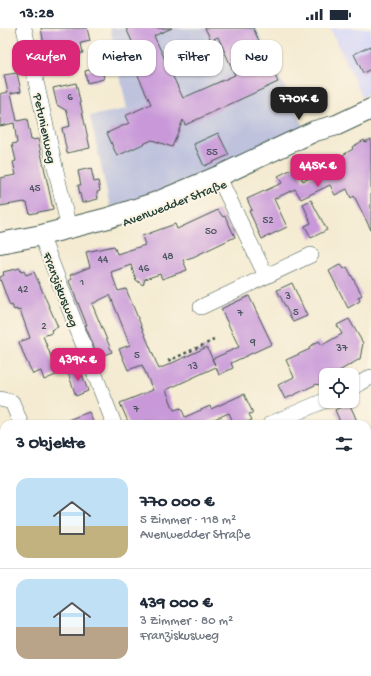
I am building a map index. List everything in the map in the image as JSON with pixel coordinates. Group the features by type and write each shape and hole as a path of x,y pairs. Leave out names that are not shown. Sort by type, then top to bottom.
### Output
{"main road":[{"name":"Avenwedder Straße","path":"0,243 69,229 157,202 219,176 315,131 337,125 371,109"},
{"name":"Avenwedder Straße","path":"0,252 44,243 114,225 162,209 222,184 320,139 337,125"}],"street":[{"name":"Petunienweg","path":"24,28 69,229"},
{"path":"222,184 266,276"},
{"name":"Franziskusweg","path":"44,243 112,420"},
{"path":"201,307 312,255"},
{"path":"359,384 371,377"},
{"path":"0,399 12,402 19,420"},
{"path":"279,420 319,403"}],"path":[{"path":"168,361 214,340"}],"shaded area":[{"path":"110,28 256,28 262,40 231,40 231,76 279,76 303,126 216,167 155,193 110,207 90,116 127,109 120,76 156,76 156,40 113,40"},
{"path":"330,28 371,28 371,92 362,97"}],"building":[{"path":"41,28 87,28 90,40 81,43 83,53 80,54 80,40 43,40"},
{"path":"126,28 172,28 154,36 156,40 131,40"},
{"path":"205,28 253,28 259,40 231,40 231,66 223,48 223,40 219,40 218,37 211,40"},
{"path":"156,40 164,57 164,76 173,76 183,98 233,76 275,76 278,82 185,125 183,120 172,147 152,140 117,156 107,133 129,123 125,116 151,104 138,76 156,76"},
{"path":"371,46 371,69 363,73 354,54"},
{"path":"88,70 88,76 104,76 104,79 87,83 85,71"},
{"path":"12,74 12,76 18,76 21,91 11,93 17,121 27,119 31,140 38,139 53,209 30,214 27,203 25,202 0,206 0,178 16,175 13,162 16,161 12,144 17,143 14,123 0,126 0,94 8,92 4,75"},
{"path":"76,83 90,148 67,153 62,128 70,126 67,111 57,105 53,88"},
{"path":"218,133 229,155 204,166 194,144"},
{"path":"371,139 371,230 354,196 351,198 347,189 335,195 330,185 301,199 295,189 274,199 287,227 262,239 249,211 252,210 247,199 282,183 278,176 296,167 303,181 323,171 319,164 335,156 336,159 353,149 352,147 364,140 365,142"},
{"path":"91,168 94,182 98,181 100,191 97,192 98,199 82,203 78,185 81,185 78,171"},
{"path":"311,200 327,230 311,238 305,226 311,223 303,204"},
{"path":"218,210 223,217 225,216 235,237 193,257 183,260 187,270 162,279 160,274 145,279 143,285 136,280 131,265 111,272 118,291 126,289 159,369 207,347 212,359 239,347 221,309 249,296 272,344 231,363 233,368 219,375 216,367 166,390 174,410 181,408 185,417 210,406 211,409 244,394 253,413 249,414 252,420 232,420 229,413 212,420 127,420 120,403 153,390 142,365 128,370 119,349 130,345 110,295 92,304 112,352 98,357 69,281 72,279 70,275 90,267 86,252 114,246 117,254 145,245 142,236 175,224 177,229"},
{"path":"341,264 344,269 347,267 362,295 358,297 360,301 348,308 329,271"},
{"path":"20,268 21,272 24,271 26,275 34,272 58,327 51,330 52,333 43,336 58,374 44,380 41,371 33,374 25,358 19,342 30,338 20,310 14,310 12,305 10,306 0,279 0,277 4,275 3,272"},
{"path":"292,283 307,316 293,322 277,290"},
{"path":"349,319 363,343 360,359 344,368 319,368 319,384 285,399 278,385 294,377 286,360 310,349 309,347 319,341 322,345 342,334 337,325"},
{"path":"80,369 88,391 76,396 68,373"},
{"path":"339,408 351,408 356,420 339,420 335,410"},
{"path":"89,412 92,420 68,420"}]}
